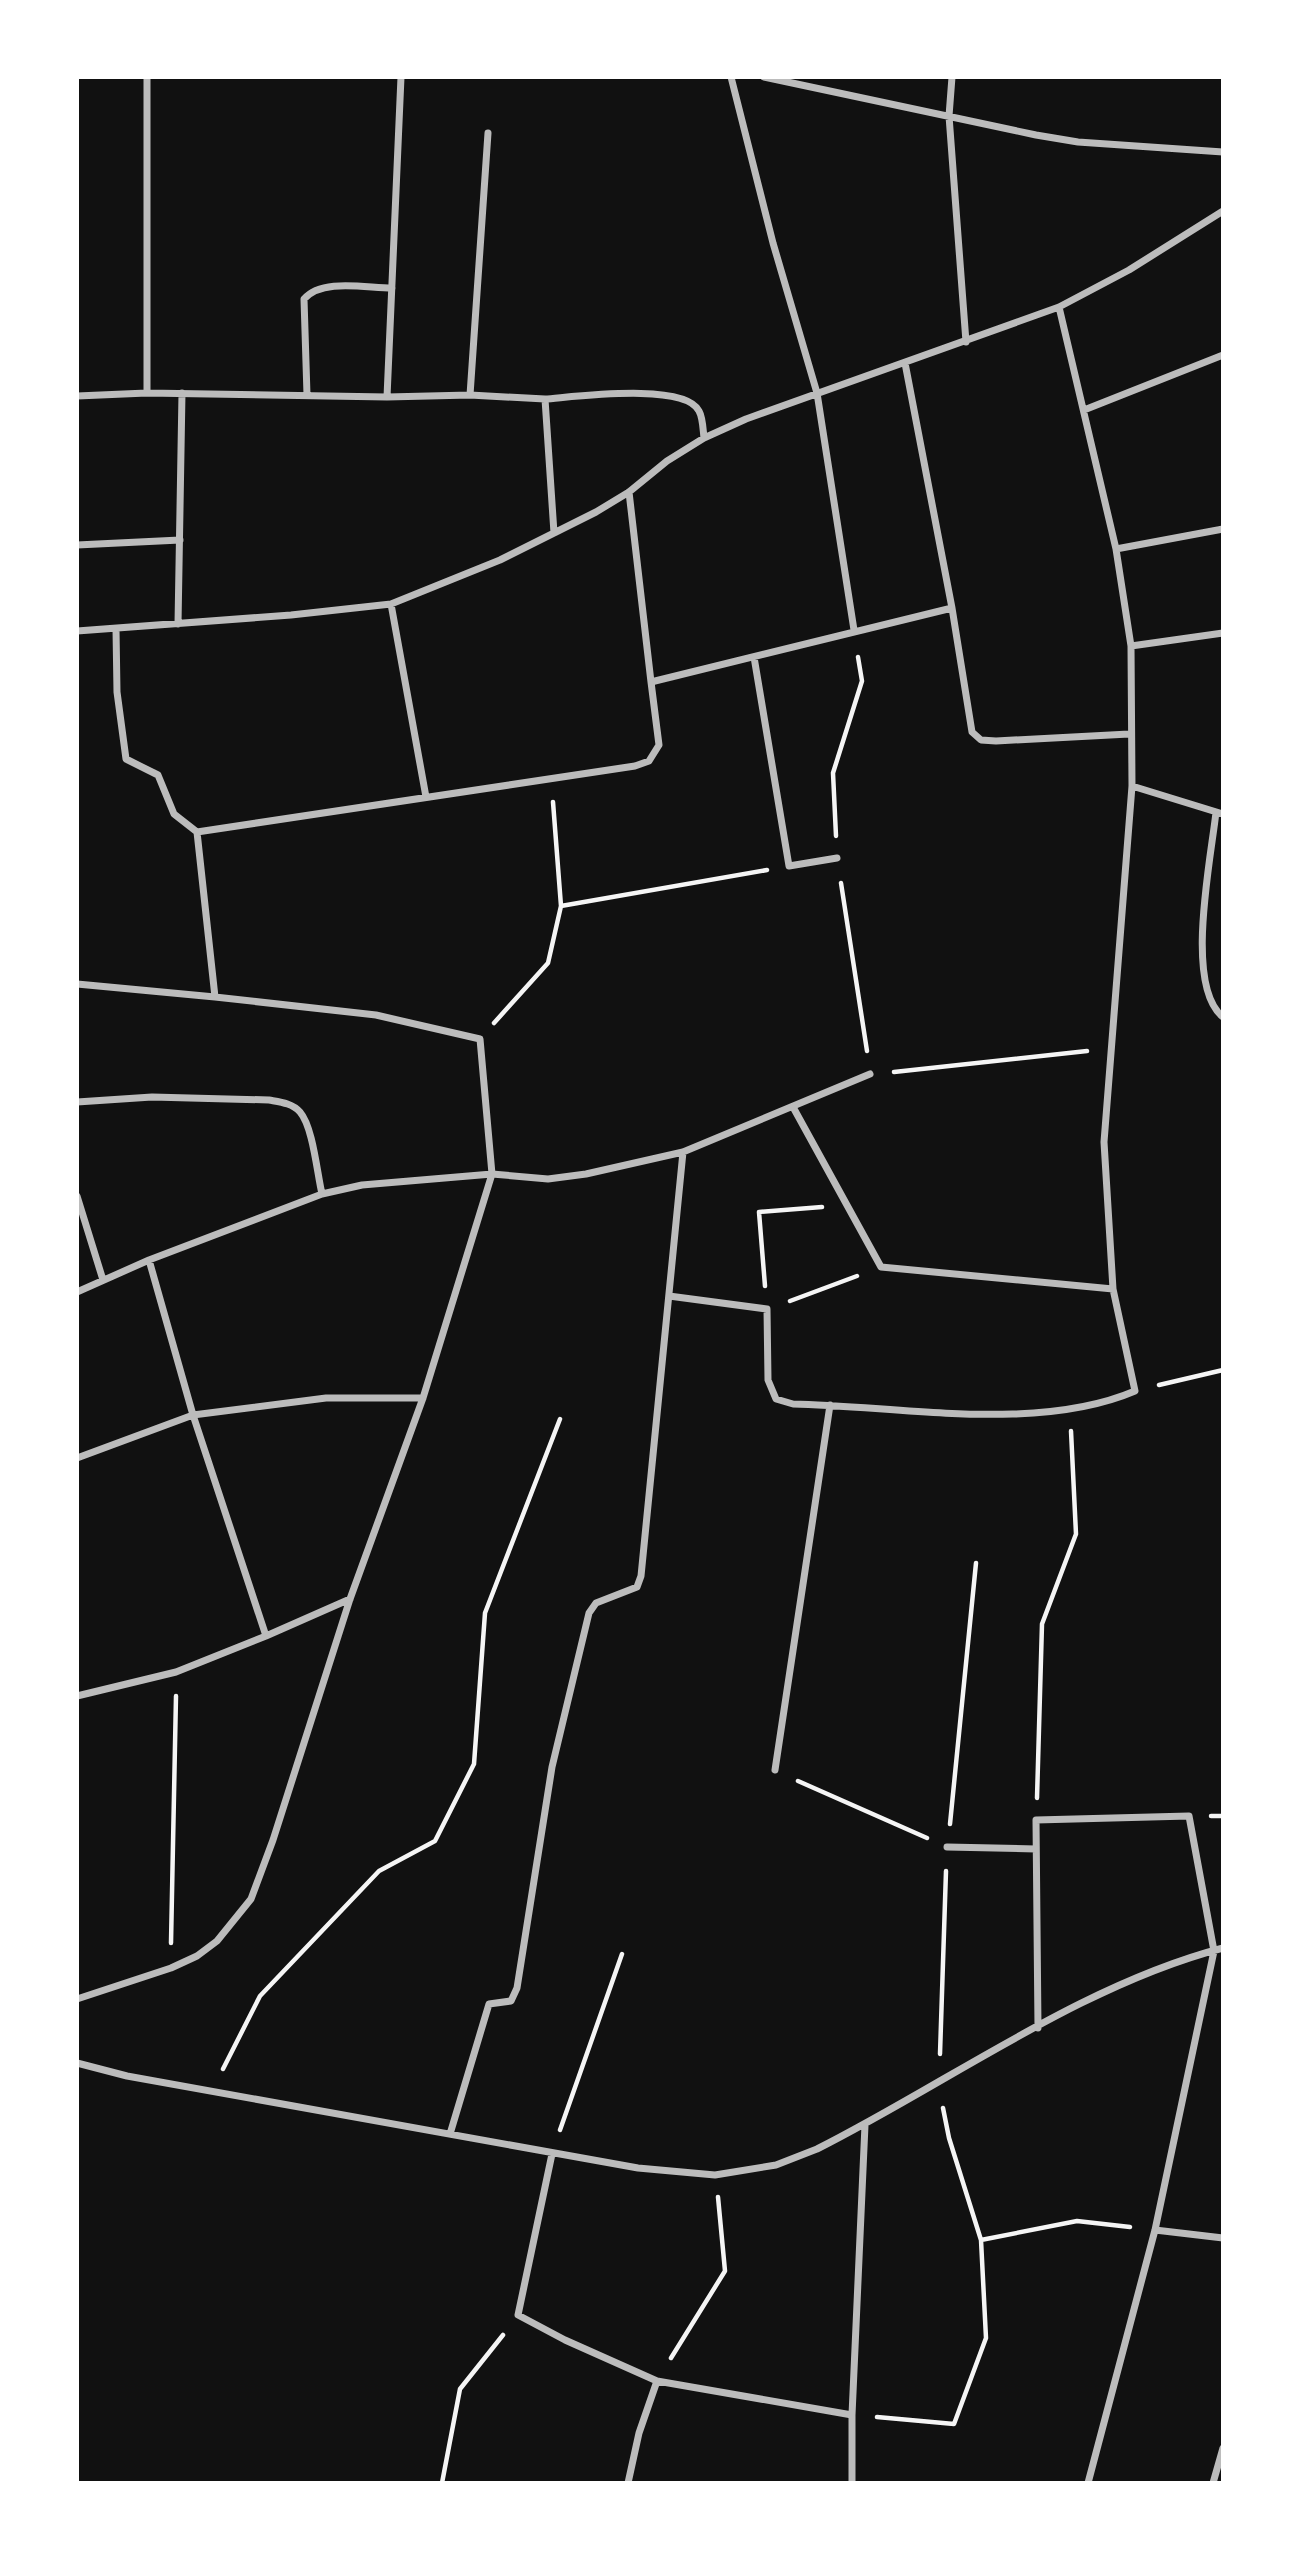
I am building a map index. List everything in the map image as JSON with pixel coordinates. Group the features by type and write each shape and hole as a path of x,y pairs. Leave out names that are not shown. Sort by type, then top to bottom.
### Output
{"street":[{"path":"147,77 147,393"},
{"path":"387,397 401,77"},
{"path":"731,77 773,243 817,393 854,631"},
{"path":"764,77 1078,142 1223,152"},
{"path":"952,77 950,116 967,342"},
{"path":"470,395 488,132"},
{"path":"77,631 391,604 500,560 554,533 629,492 667,461 704,438 817,393 967,342 1059,307 1129,270 1223,211"},
{"path":"307,395 304,299 312,290 323,287 392,288"},
{"path":"669,1296 767,1310 768,1380 776,1399 793,1404 990,1413 1070,1409 1105,1403 1135,1391 1113,1289 1104,1142 1132,786 1129,734 1130,646 1116,549 1059,307"},
{"path":"1084,410 1223,355"},
{"path":"905,363 952,608 972,732 981,740 1129,734"},
{"path":"77,396 147,393 387,397 470,395 545,399 637,394 672,396 690,402 699,411 704,438"},
{"path":"178,624 182,393"},
{"path":"545,399 554,533"},
{"path":"197,832 551,776 635,766 649,761 656,754 659,745 629,492"},
{"path":"1116,549 1223,529"},
{"path":"77,545 180,540"},
{"path":"391,604 426,797"},
{"path":"651,682 952,608"},
{"path":"116,629 117,692 126,759 158,775 174,814 197,832 215,997"},
{"path":"1130,646 1223,633"},
{"path":"754,657 789,866 837,858"},
{"path":"1132,786 1220,813 1201,954 1207,996 1223,1017"},
{"path":"77,984 376,1015 480,1039 492,1174 423,1398 350,1599 273,1840 251,1899 217,1941 197,1956 171,1968 77,1999"},
{"path":"77,1292 149,1259 322,1194 362,1185 492,1174 548,1179 586,1174 683,1152 870,1074"},
{"path":"77,1102 152,1097 269,1100 288,1103 300,1111 306,1122 322,1194"},
{"path":"793,1107 845,1206 881,1267 1113,1289"},
{"path":"450,2134 485,2011 489,2004 511,2001 517,1988 552,1767 589,1613 596,1604 637,1587 641,1576 683,1152"},
{"path":"77,1196 103,1280"},
{"path":"149,1259 193,1415 266,1636"},
{"path":"77,1458 193,1415 326,1398 423,1398"},
{"path":"775,1770 830,1405"},
{"path":"77,1696 176,1672 350,1599"},
{"path":"1038,2028 1036,1820 1189,1816 1213,1951 1155,2230 1088,2483"},
{"path":"947,1847 1036,1849"},
{"path":"77,2063 212,2092 552,2154 638,2168 715,2175 776,2165 865,2125 1038,2028 1139,1978 1223,1948"},
{"path":"852,2483 852,2415 865,2125"},
{"path":"552,2154 518,2315 565,2340 657,2381 852,2415"},
{"path":"1155,2230 1223,2238"},
{"path":"628,2483 639,2433 657,2381"},
{"path":"1213,2483 1223,2448"}],"path":[{"path":"854,631 862,681 833,773 837,858 870,1074 1112,1048"},
{"path":"480,1039 548,963 561,906 551,776"},
{"path":"561,906 789,866"},
{"path":"845,1206 759,1212 767,1310 881,1267"},
{"path":"1135,1391 1223,1370"},
{"path":"1036,1820 1042,1624 1076,1534 1070,1409"},
{"path":"212,2092 260,1996 379,1871 435,1841 474,1764 485,1613 560,1419"},
{"path":"852,2415 954,2424 986,2338 981,2240 949,2138 939,2082 947,1847 976,1563"},
{"path":"171,1968 176,1672"},
{"path":"775,1770 947,1847"},
{"path":"552,2154 622,1954"},
{"path":"657,2381 725,2271 715,2175"},
{"path":"981,2240 1077,2221 1155,2230"},
{"path":"442,2483 460,2389 518,2315"}]}
